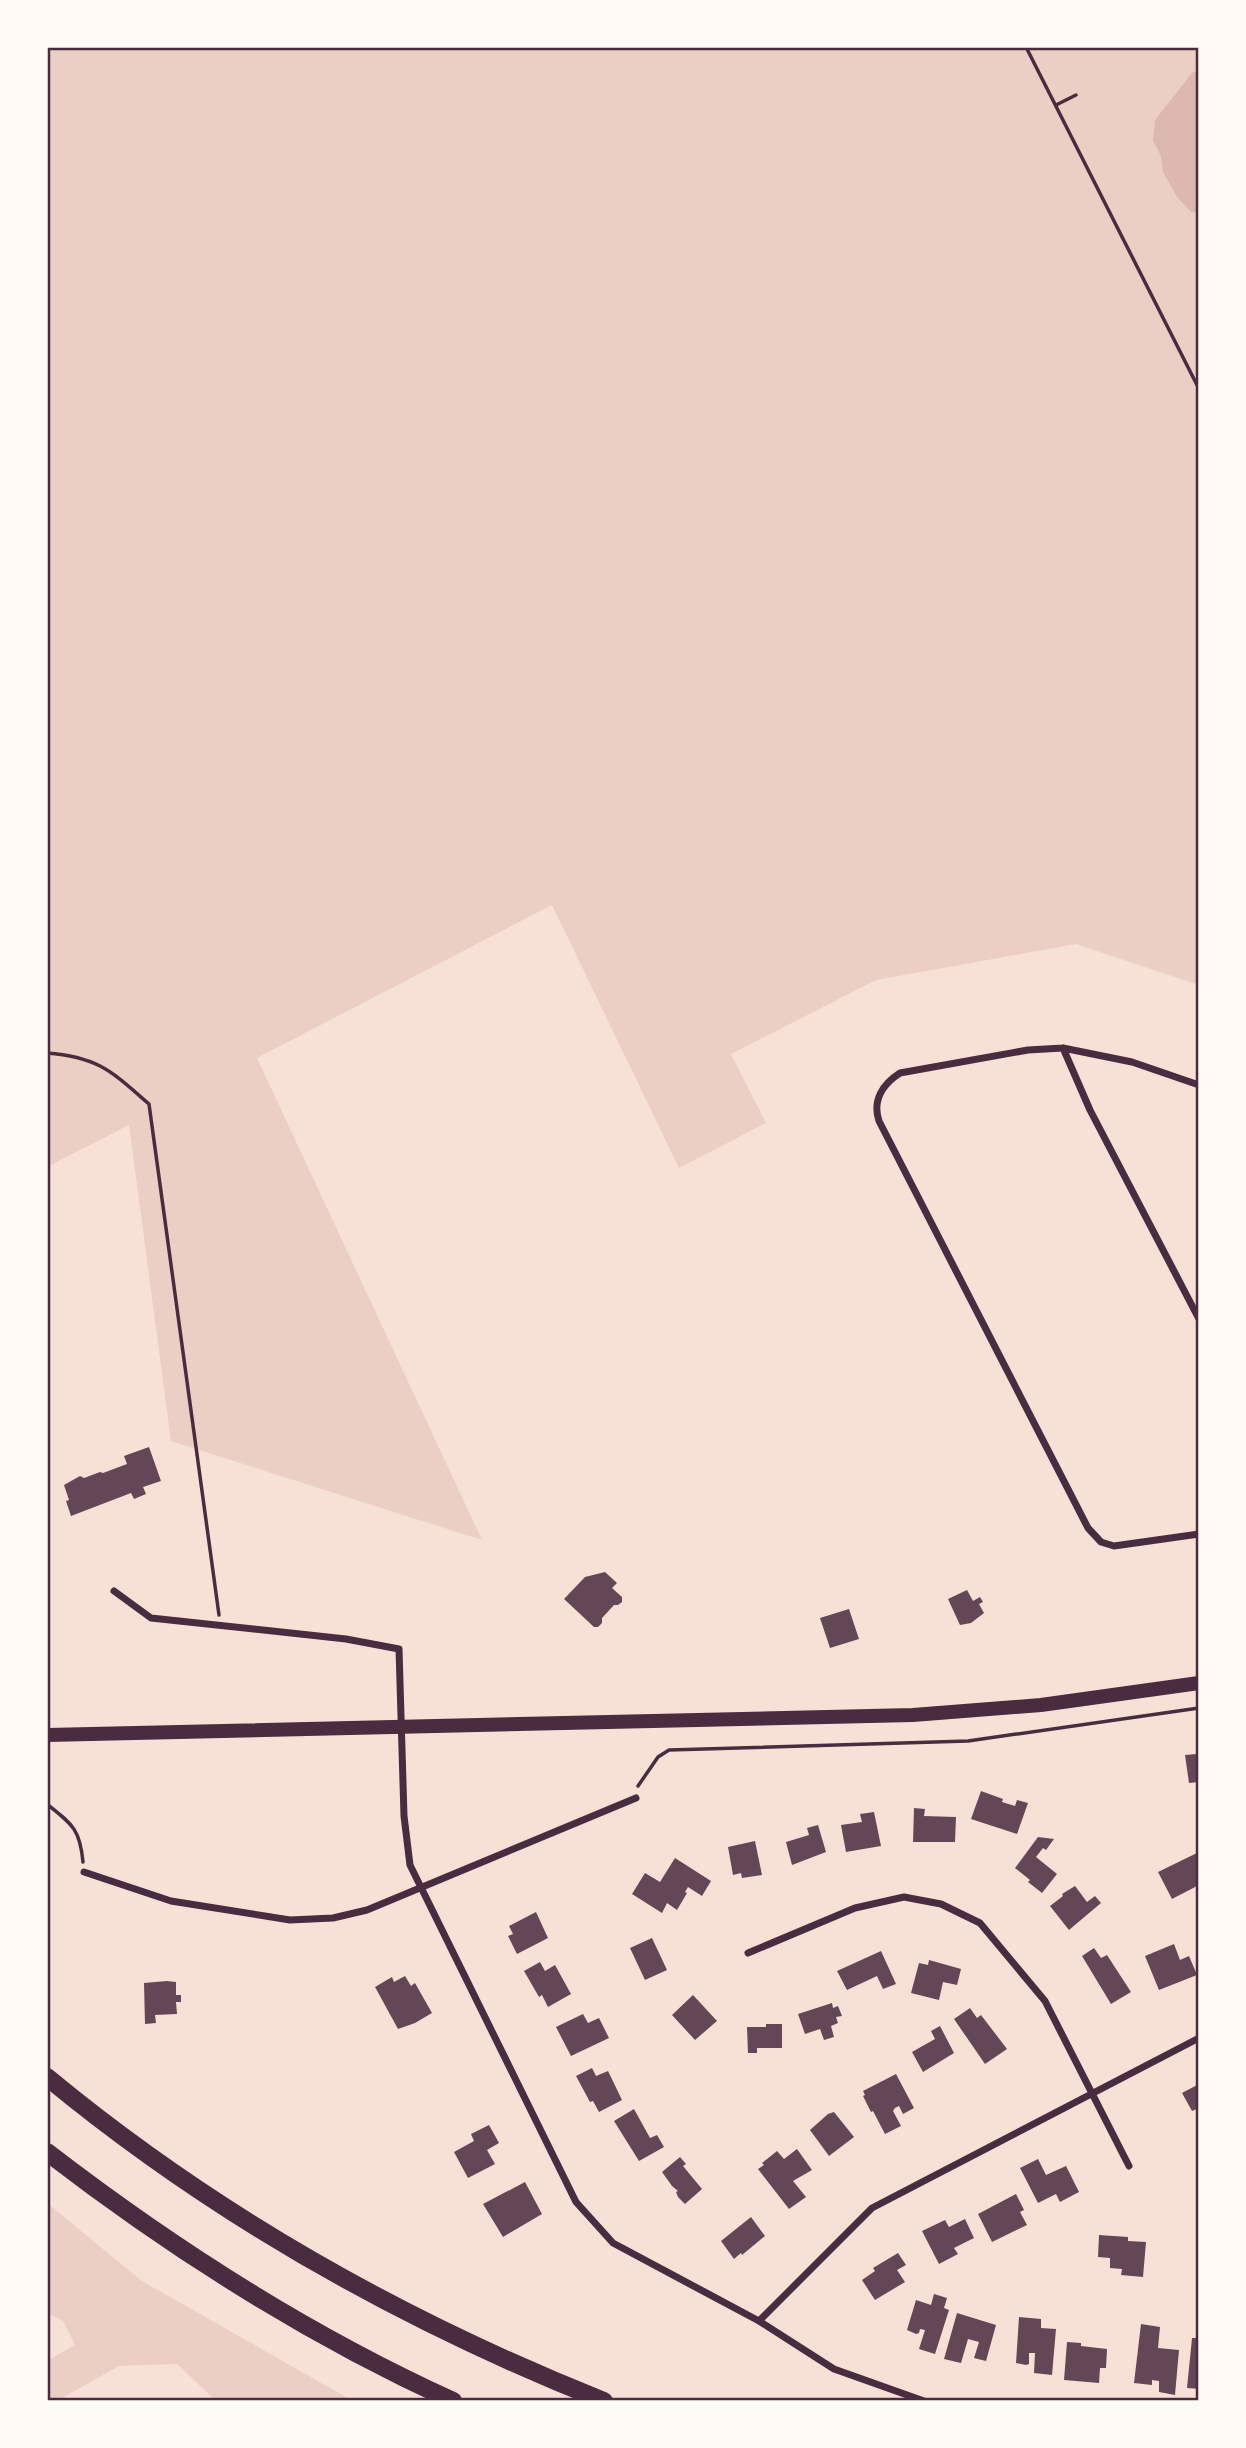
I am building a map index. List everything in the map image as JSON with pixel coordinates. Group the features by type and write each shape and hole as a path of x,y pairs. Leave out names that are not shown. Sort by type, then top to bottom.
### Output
{"highway":[{"path":"47,2077 167,2168 303,2256 418,2319 517,2365 604,2401"},
{"path":"47,2152 114,2203 269,2305 371,2361 453,2401"}],"main road":[{"path":"47,1735 913,1715 1030,1706 1199,1683"}],"street":[{"path":"1199,1085 1132,1062 1063,1048 1028,1049 900,1073 887,1081 879,1093 877,1114 1088,1528 1101,1542 1114,1546 1199,1534"},
{"path":"1063,1048 1090,1110 1199,1320"},
{"path":"114,1591 150,1618 346,1639 399,1649 410,1865 576,2202 613,2243 759,2321 834,2369 924,2401"},
{"path":"84,1872 171,1901 290,1920 334,1918 367,1910 636,1798"},
{"path":"748,1953 855,1908 904,1897 941,1904 980,1923 1045,2001 1129,2166"},
{"path":"759,2321 872,2208 1199,2038"}],"path":[{"path":"1026,47 1199,389"},
{"path":"1055,105 1076,95"},
{"path":"47,1053 74,1055 110,1070 149,1104 220,1624"},
{"path":"636,1798 638,1786 648,1769 658,1757 670,1750 968,1741 1199,1708"},
{"path":"47,1804 65,1819 81,1840 84,1872"}],"shaded area":[{"path":"47,47 1199,47 1199,985 1076,944 876,980 731,1054 766,1123 679,1168 552,905 257,1058 482,1540 171,1441 129,1125 47,1167"},
{"path":"1199,70 1199,213 1191,212 1177,197 1163,172 1161,156 1153,141 1155,120 1192,73"},
{"path":"47,2203 142,2281 353,2401 216,2401 177,2364 119,2366 57,2401 47,2401 47,2361 75,2345 63,2321 47,2313"}],"building":[{"path":"149,1447 161,1481 143,1487 146,1494 134,1499 131,1493 71,1516 64,1485 80,1476 84,1478 127,1464 124,1456"},
{"path":"605,1572 617,1583 612,1588 622,1597 622,1602 614,1605 602,1618 602,1623 594,1627 564,1599 585,1577"},
{"path":"967,1590 973,1601 980,1597 983,1602 979,1604 984,1613 971,1623 960,1625 948,1599"},
{"path":"849,1609 859,1639 830,1648 820,1618"},
{"path":"1185,1755 1199,1756 1199,1782 1189,1783"},
{"path":"981,1791 1015,1806 1017,1800 1028,1803 1017,1834 971,1819"},
{"path":"914,1808 925,1809 924,1816 956,1817 955,1842 913,1842"},
{"path":"874,1812 881,1846 846,1852 841,1825 862,1822 860,1814"},
{"path":"818,1825 826,1852 792,1865 786,1842 809,1835 807,1828"},
{"path":"1038,1837 1054,1839 1046,1850 1043,1848 1036,1857 1057,1874 1042,1893 1015,1868"},
{"path":"755,1841 762,1875 742,1878 741,1873 733,1875 728,1847"},
{"path":"1199,1852 1199,1885 1172,1899 1158,1872"},
{"path":"675,1858 711,1881 702,1896 688,1887 677,1910 667,1903 662,1913 632,1894 645,1873 660,1882"},
{"path":"1075,1886 1087,1902 1095,1896 1101,1903 1069,1930 1050,1906"},
{"path":"536,1912 548,1938 517,1954 508,1936 513,1934 509,1926"},
{"path":"652,1938 667,1970 645,1980 630,1948"},
{"path":"1174,1944 1180,1960 1189,1956 1197,1975 1159,1990 1145,1956"},
{"path":"1094,1948 1101,1958 1107,1955 1131,1992 1111,2004 1082,1956"},
{"path":"881,1951 896,1984 883,1989 877,1976 847,1990 837,1971"},
{"path":"929,1960 961,1969 957,1985 943,1982 939,2000 911,1993 919,1963 928,1965"},
{"path":"540,1962 545,1971 555,1965 571,1994 548,2007 524,1971"},
{"path":"405,1976 411,1986 415,1983 432,2013 398,2029 375,1987 392,1977 394,1982"},
{"path":"176,1982 176,1995 181,1995 181,2002 176,2002 177,2014 155,2015 156,2023 145,2024 144,1983"},
{"path":"693,1995 717,2021 695,2040 672,2015"},
{"path":"832,2003 833,2008 838,2006 842,2016 836,2017 838,2023 831,2026 834,2037 824,2040 820,2029 805,2034 798,2014"},
{"path":"970,2008 977,2018 981,2015 1007,2049 985,2064 954,2019"},
{"path":"583,2014 588,2023 599,2018 609,2038 571,2056 556,2027"},
{"path":"766,2024 782,2024 782,2048 757,2048 757,2053 748,2053 747,2027 766,2027"},
{"path":"940,2026 954,2053 923,2072 912,2052 935,2039 931,2031"},
{"path":"592,2068 596,2076 608,2071 622,2100 599,2112 593,2101 590,2102 576,2076"},
{"path":"896,2074 914,2108 903,2114 899,2106 895,2108 893,2111 901,2126 885,2134 873,2111 871,2112 863,2091"},
{"path":"1199,2084 1199,2108 1192,2111 1182,2093"},
{"path":"634,2109 650,2138 657,2135 664,2147 639,2161 614,2121"},
{"path":"834,2112 854,2137 829,2156 810,2130"},
{"path":"489,2125 499,2143 487,2150 495,2164 468,2178 454,2152 474,2141 471,2134"},
{"path":"797,2149 812,2170 793,2181 806,2197 789,2209 758,2169 777,2151 784,2159"},
{"path":"680,2157 686,2164 683,2166 702,2189 685,2204 662,2172"},
{"path":"1038,2159 1046,2175 1066,2166 1079,2192 1060,2202 1056,2194 1038,2203 1020,2168"},
{"path":"525,2182 542,2214 503,2237 483,2204"},
{"path":"1016,2194 1024,2210 1020,2212 1027,2225 992,2242 978,2214"},
{"path":"751,2217 765,2236 734,2259 721,2241"},
{"path":"965,2219 974,2238 954,2248 958,2254 939,2264 922,2231 945,2220 949,2227"},
{"path":"1099,2235 1128,2237 1128,2241 1146,2242 1143,2277 1121,2275 1122,2269 1110,2268 1110,2258 1098,2257"},
{"path":"898,2253 906,2265 897,2270 905,2282 875,2300 862,2280 875,2271 873,2268"},
{"path":"934,2294 947,2298 944,2308 949,2310 935,2354 919,2349 925,2330 920,2329 916,2334 907,2330 916,2300 931,2305"},
{"path":"957,2313 996,2325 986,2361 974,2358 979,2342 968,2339 961,2363 944,2359"},
{"path":"1019,2317 1041,2319 1041,2328 1056,2329 1052,2375 1034,2373 1035,2353 1029,2353 1029,2364 1016,2363"},
{"path":"1141,2324 1160,2327 1158,2348 1179,2350 1175,2395 1159,2392 1159,2381 1152,2380 1152,2385 1134,2383"},
{"path":"1192,2338 1199,2338 1199,2389 1187,2388"},
{"path":"1067,2342 1107,2349 1106,2368 1100,2368 1099,2383 1064,2380"}]}
